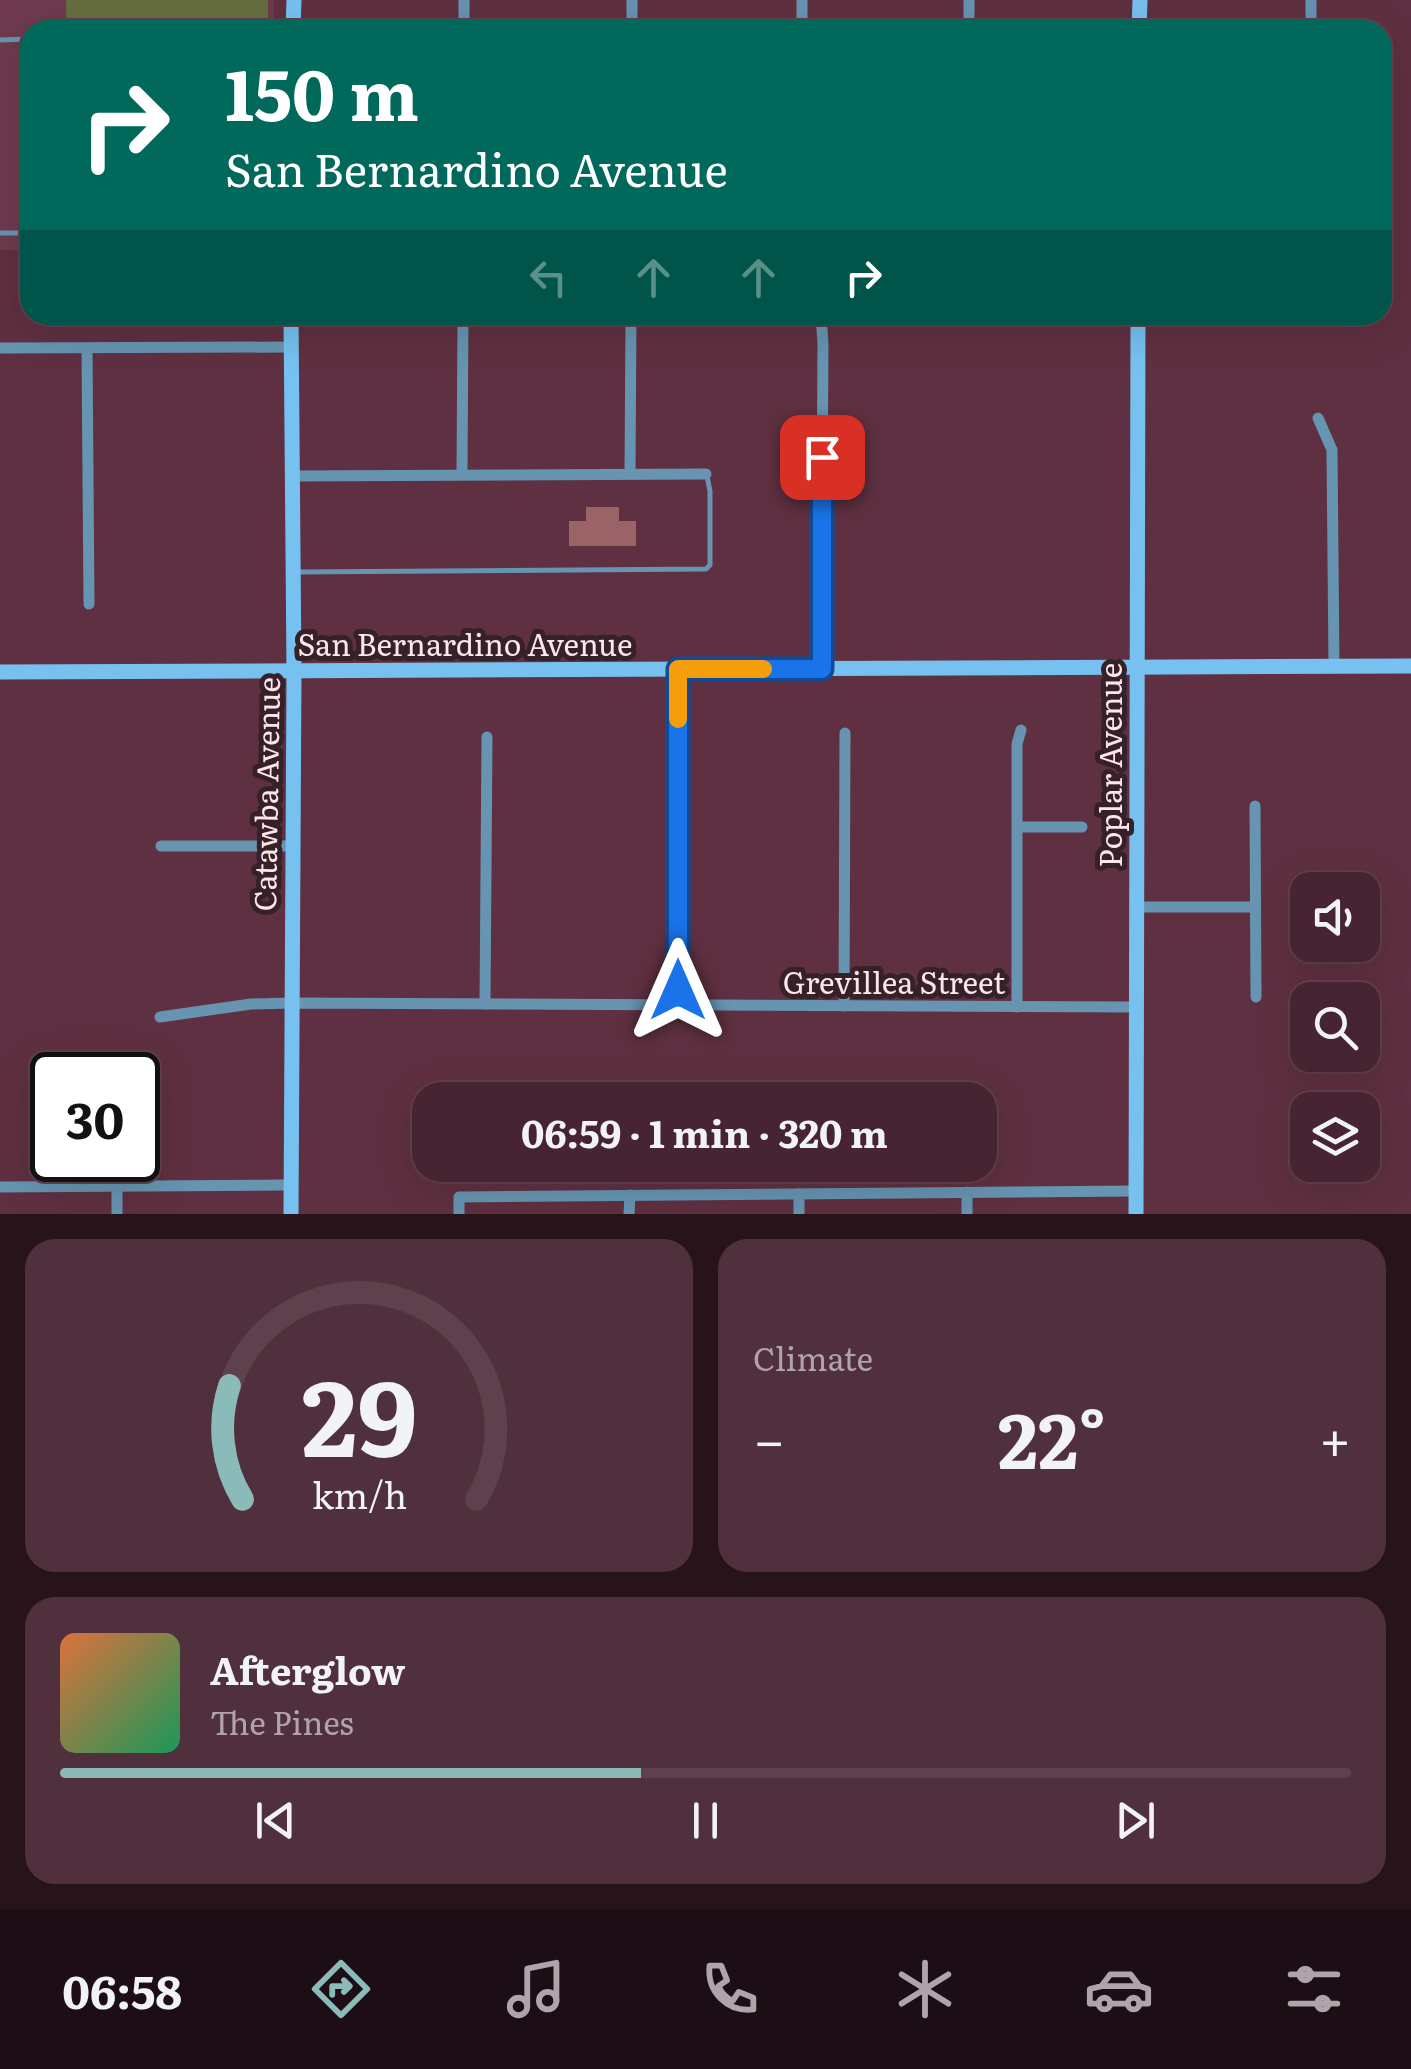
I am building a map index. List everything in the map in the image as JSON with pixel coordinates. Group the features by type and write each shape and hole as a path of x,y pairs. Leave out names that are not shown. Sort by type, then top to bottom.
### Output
{"street":[{"name":"Catawba Avenue","path":"291,325 291,1214"},
{"path":"462,325 462,474"},
{"path":"630,473 631,325"},
{"path":"821,325 822,669"},
{"name":"Poplar Avenue","path":"1136,1214 1138,325"},
{"path":"0,348 291,347"},
{"path":"86,348 89,604"},
{"path":"1318,418 1332,450 1334,666"},
{"path":"291,476 706,474"},
{"name":"San Bernardino Avenue","path":"0,672 1411,666"},
{"path":"678,669 678,1005"},
{"path":"1017,1006 1017,744 1021,730"},
{"path":"844,1006 846,733"},
{"path":"485,1004 487,737"},
{"path":"1256,806 1256,997"},
{"path":"1018,827 1082,827"},
{"path":"160,846 291,846"},
{"path":"1137,907 1255,907"},
{"name":"Grevillea Street","path":"160,1016 291,1003 1137,1007"},
{"path":"0,1187 292,1185"},
{"path":"117,1186 117,1214"},
{"path":"459,1214 459,1197 1136,1191"},
{"path":"968,1192 968,1214"},
{"path":"799,1194 799,1214"},
{"path":"630,1195 630,1214"}],"lane":[{"path":"292,572 706,569 710,566 710,491 706,474"}],"shaded area":[{"path":"0,0 274,0 274,20 20,20 20,250 0,250"}],"green space":[{"path":"66,0 268,0 268,20 67,20"}],"building":[{"path":"586,507 619,507 619,521 636,521 636,546 569,546 569,521 586,521"}],"slow traffic":[{"path":"678,719 678,669 763,669"}],"route":[{"path":"678,990 678,669 822,669 822,457"}]}
